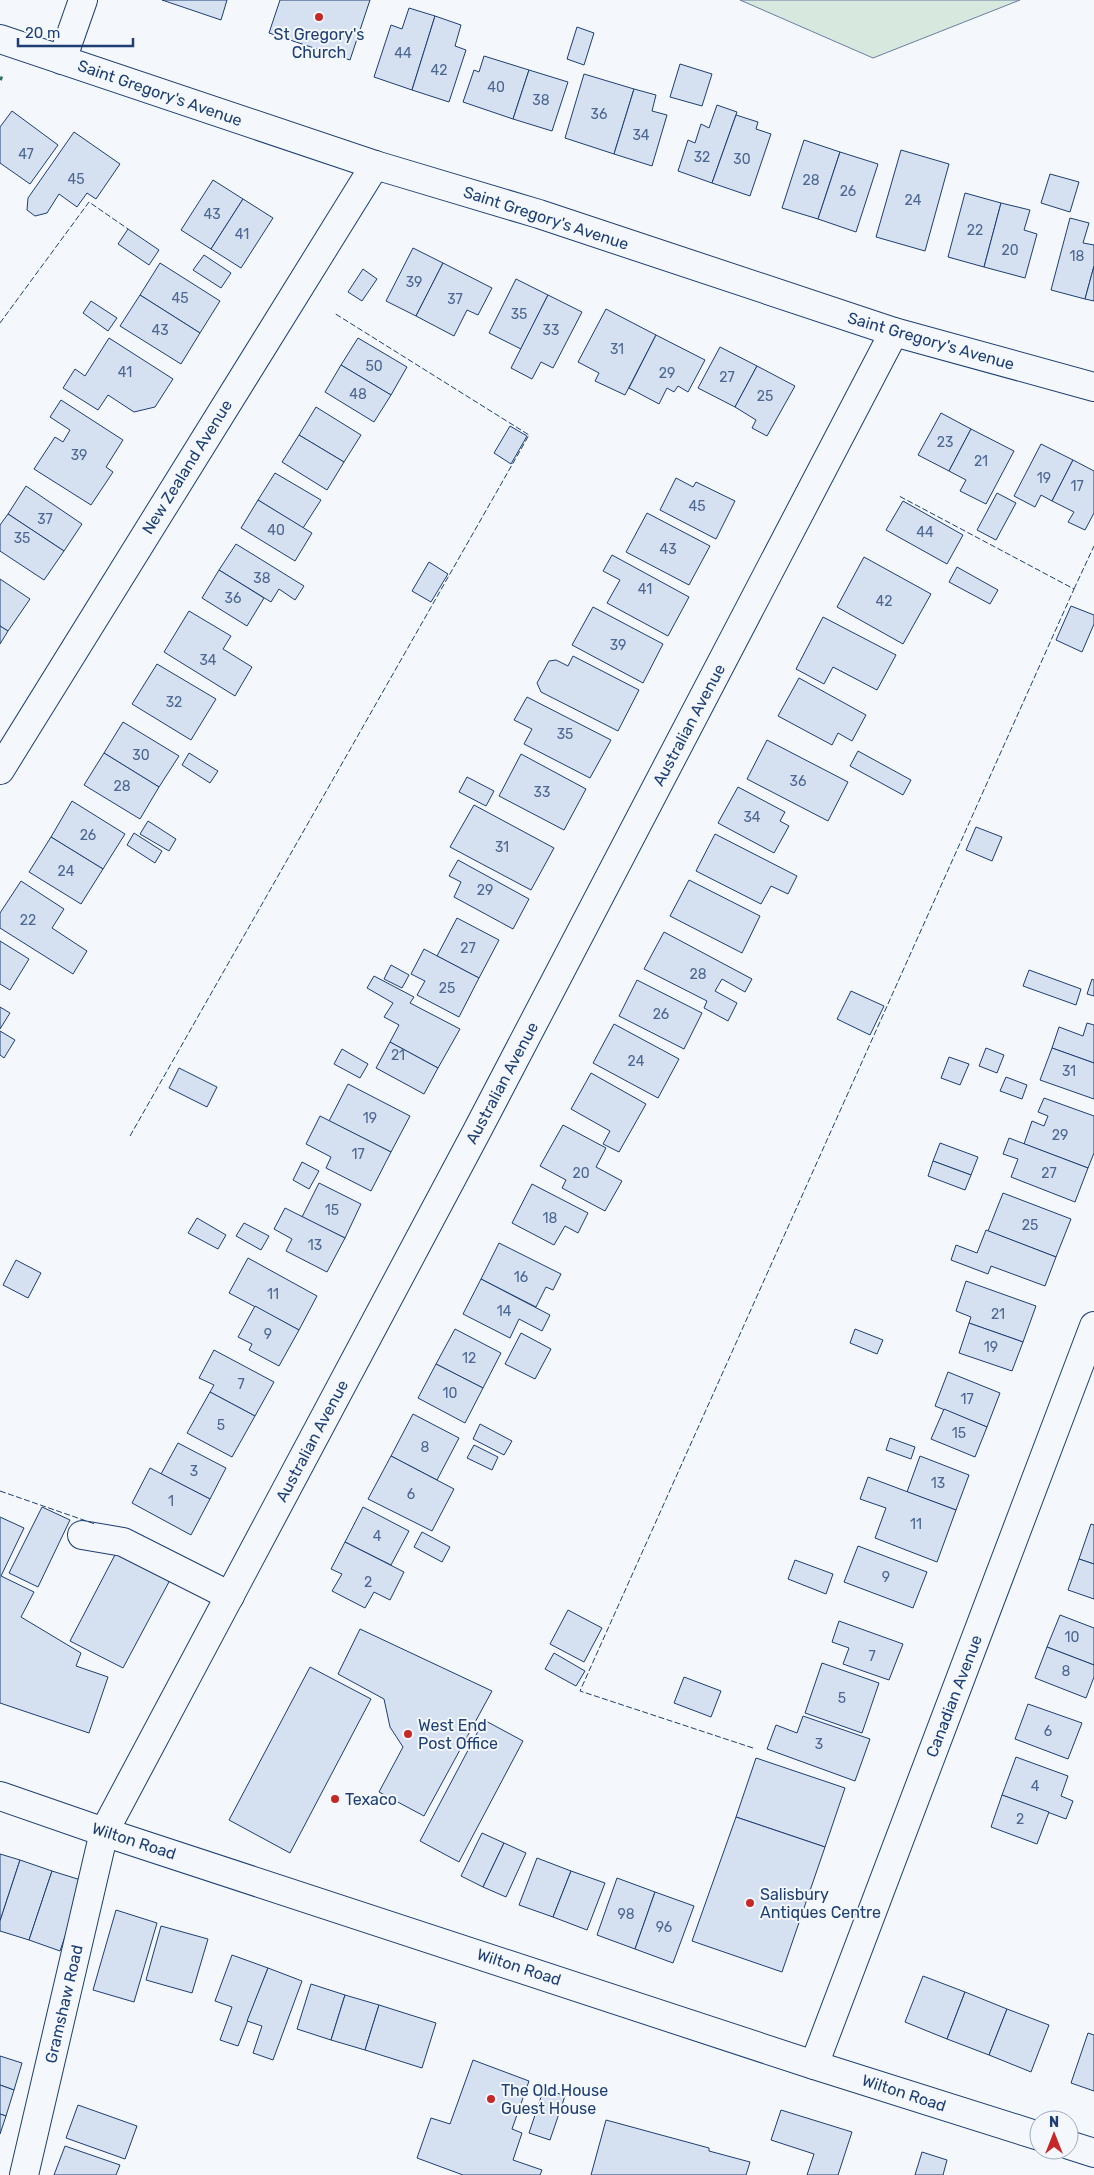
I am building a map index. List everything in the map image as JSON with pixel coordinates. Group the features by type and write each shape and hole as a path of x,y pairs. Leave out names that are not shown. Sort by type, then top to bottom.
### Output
{"main road":[{"path":"62,60 83,0"},
{"name":"Saint Gregory's Avenue","path":"0,39 375,165 539,214 894,332 1094,387"},
{"name":"New Zealand Avenue","path":"0,770 375,165"},
{"name":"Australian Avenue","path":"104,1832 477,1131 894,332"},
{"name":"Canadian Avenue","path":"814,2065 1094,1326"},
{"path":"82,1534 123,1542 230,1596"},
{"name":"Wilton Road","path":"0,1796 104,1832 814,2065 1029,2133"},
{"name":"Gramshaw Road","path":"24,2175 104,1832"},
{"path":"1079,2148 1094,2153"}],"shaded area":[{"path":"740,0 1020,0 873,58"}],"building":[{"path":"162,0 227,0 221,20"},
{"name":"St Gregory's Church","path":"280,0 370,0 350,60 269,33"},
{"path":"409,8 435,16 412,90 374,77 391,25 402,29"},
{"path":"435,16 461,25 455,46 466,50 449,102 412,90"},
{"path":"577,27 594,33 584,65 567,59"},
{"path":"484,56 529,70 513,119 463,102 474,70 479,72"},
{"path":"680,64 712,74 702,106 670,97"},
{"path":"529,70 568,82 552,131 513,119"},
{"path":"584,74 634,89 614,154 565,138"},
{"path":"634,89 656,95 652,111 667,115 652,166 614,154"},
{"path":"717,105 737,112 712,183 678,171 688,140 695,143 701,124 709,128"},
{"path":"12,111 58,145 30,184 0,163 0,127"},
{"path":"736,115 758,122 756,129 771,134 750,196 712,183"},
{"path":"74,132 120,164 96,199 87,193 77,207 59,194 47,213 35,216 27,210 28,198"},
{"path":"804,140 840,152 818,219 782,208"},
{"path":"901,150 949,164 925,251 876,237"},
{"path":"840,152 878,164 856,232 818,219"},
{"path":"1050,174 1079,182 1070,212 1041,203"},
{"path":"213,180 243,199 211,249 181,230"},
{"path":"965,193 1001,203 984,267 948,257"},
{"path":"243,199 273,218 241,268 211,249"},
{"path":"1001,203 1030,210 1024,230 1037,234 1025,278 984,267"},
{"path":"1070,218 1089,223 1083,243 1094,245 1094,266 1085,299 1051,290"},
{"path":"128,229 159,250 149,265 118,244"},
{"path":"413,248 443,263 416,316 386,301"},
{"path":"204,255 231,273 221,288 193,270"},
{"path":"160,263 220,301 200,333 140,295"},
{"path":"443,263 492,288 478,315 467,310 454,336 416,316"},
{"path":"1094,266 1094,301 1085,299"},
{"path":"363,269 377,279 362,301 348,292"},
{"path":"516,279 548,295 521,349 489,333"},
{"path":"140,295 200,333 181,364 120,326"},
{"path":"548,295 582,312 553,368 541,362 532,379 511,368"},
{"path":"91,301 117,318 108,331 83,313"},
{"path":"606,309 656,335 625,395 595,381 599,373 578,362"},
{"path":"656,335 705,360 688,392 678,386 674,392 667,388 659,404 629,388"},
{"path":"109,338 173,379 155,407 134,412 108,395 98,410 63,388 75,369 85,376"},
{"path":"358,338 407,367 391,395 341,365"},
{"path":"720,347 757,366 735,407 698,388"},
{"path":"341,365 391,395 374,422 325,392"},
{"path":"757,366 795,386 767,436 752,428 756,420 735,407"},
{"path":"61,400 123,440 106,467 113,472 91,505 34,469 55,437 63,442 70,430 50,417"},
{"path":"316,407 361,435 344,462 299,435"},
{"path":"941,413 971,429 949,471 918,455"},
{"path":"510,426 527,436 511,464 494,453"},
{"path":"971,429 1014,451 986,504 960,491 966,480 949,471"},
{"path":"299,435 344,462 327,490 282,462"},
{"path":"1041,444 1073,460 1052,501 1041,495 1035,507 1014,496"},
{"path":"1073,460 1094,471 1094,513 1085,530 1068,522 1074,512 1052,501"},
{"path":"275,473 321,500 303,528 258,500"},
{"path":"676,478 693,487 696,482 735,501 716,539 660,510"},
{"path":"26,486 82,524 64,551 8,514"},
{"path":"997,493 1016,503 996,540 977,530"},
{"path":"258,500 312,533 295,561 241,528"},
{"path":"903,501 963,535 947,564 886,530"},
{"path":"647,513 710,546 689,585 626,552"},
{"path":"8,514 64,551 44,580 0,551 0,525"},
{"path":"236,544 304,586 295,600 279,589 271,602 219,570"},
{"path":"612,555 689,597 668,636 607,603 620,580 603,571"},
{"path":"864,557 931,594 903,644 837,607"},
{"path":"429,562 448,574 431,602 412,591"},
{"path":"957,567 998,590 990,604 949,582"},
{"path":"219,570 264,598 247,626 202,598"},
{"path":"0,579 30,599 8,631 0,626"},
{"path":"1071,606 1094,615 1094,624 1082,652 1056,640"},
{"path":"593,607 663,644 643,683 572,645"},
{"path":"189,611 231,636 223,649 252,667 235,696 164,652"},
{"path":"823,617 896,655 877,690 833,667 824,684 796,669"},
{"path":"0,626 8,631 0,644"},
{"path":"573,656 639,690 618,731 541,692 537,683 549,661 556,660 568,666"},
{"path":"157,664 216,699 191,740 132,704"},
{"path":"799,678 866,715 852,741 838,733 832,745 778,716"},
{"path":"527,697 611,740 590,778 524,744 532,729 514,720"},
{"path":"123,722 179,756 159,787 104,753"},
{"path":"767,740 848,782 828,821 747,779"},
{"path":"858,751 911,780 903,795 850,766"},
{"path":"104,753 159,787 140,819 84,785"},
{"path":"189,753 218,771 210,783 182,765"},
{"path":"521,754 586,789 564,830 499,796"},
{"path":"467,777 494,791 486,806 459,792"},
{"path":"738,787 785,812 780,821 789,826 774,853 718,823"},
{"path":"72,801 125,834 103,869 51,837"},
{"path":"474,805 554,848 531,890 450,847"},
{"path":"148,821 176,839 169,851 140,834"},
{"path":"976,827 1002,837 992,861 966,850"},
{"path":"134,833 162,851 155,863 127,845"},
{"path":"715,834 797,876 788,894 771,886 761,904 696,871"},
{"path":"51,837 103,869 81,904 29,872"},
{"path":"458,860 529,899 513,929 454,897 461,882 449,876"},
{"path":"689,880 760,916 742,953 670,916"},
{"path":"21,881 64,909 52,928 87,951 73,974 0,928 0,913"},
{"path":"457,918 499,940 479,978 437,956"},
{"path":"664,932 752,979 745,992 722,979 715,991 737,1003 728,1021 704,1008 707,1001 644,969"},
{"path":"0,941 29,959 10,990 0,984"},
{"path":"424,949 479,978 459,1017 417,995 425,981 411,974"},
{"path":"391,965 409,975 402,988 384,979"},
{"path":"1029,970 1081,989 1076,1005 1023,986"},
{"path":"374,976 414,997 410,1003 460,1029 438,1068 390,1042 399,1025 384,1017 393,1003 367,988"},
{"path":"1092,979 1094,980 1094,996 1087,994"},
{"path":"637,980 702,1013 684,1049 619,1016"},
{"path":"851,991 884,1006 870,1035 837,1019"},
{"path":"0,1007 10,1013 0,1029"},
{"path":"1087,1023 1094,1025 1094,1063 1052,1048 1059,1027 1083,1036"},
{"path":"614,1024 679,1059 658,1098 593,1063"},
{"path":"0,1031 15,1040 4,1058 0,1055"},
{"path":"390,1042 438,1068 424,1094 376,1068"},
{"path":"986,1048 1004,1055 997,1073 979,1066"},
{"path":"1052,1048 1094,1063 1094,1099 1040,1080"},
{"path":"342,1049 368,1064 360,1078 334,1064"},
{"path":"949,1057 969,1064 960,1085 941,1078"},
{"path":"179,1068 217,1087 207,1107 169,1088"},
{"path":"591,1073 646,1104 619,1152 603,1144 610,1131 571,1109"},
{"path":"1006,1077 1027,1085 1022,1099 1000,1091"},
{"path":"348,1084 410,1116 391,1152 329,1121"},
{"path":"1044,1098 1094,1116 1094,1153 1088,1168 1024,1144 1032,1121 1044,1126 1048,1116 1038,1112"},
{"path":"320,1116 391,1152 371,1191 326,1168 331,1157 306,1144"},
{"path":"563,1125 606,1148 596,1167 622,1181 605,1211 562,1188 566,1180 540,1166"},
{"path":"1009,1138 1088,1168 1075,1202 1011,1177 1018,1159 1003,1154"},
{"path":"940,1143 978,1157 971,1175 933,1161"},
{"path":"933,1161 971,1175 965,1190 928,1176"},
{"path":"302,1162 319,1171 309,1189 293,1180"},
{"path":"319,1183 361,1204 345,1238 302,1217"},
{"path":"532,1184 588,1213 578,1233 565,1226 554,1245 512,1223"},
{"path":"1003,1193 1071,1219 1056,1257 988,1231"},
{"path":"285,1208 345,1238 327,1272 286,1251 292,1239 274,1229"},
{"path":"197,1218 226,1235 218,1249 188,1233"},
{"path":"244,1223 269,1236 261,1250 236,1236"},
{"path":"986,1230 1056,1257 1045,1286 991,1266 988,1274 951,1260 956,1245 977,1253"},
{"path":"499,1243 561,1274 553,1290 546,1287 536,1307 481,1279"},
{"path":"248,1258 317,1296 299,1330 229,1293"},
{"path":"16,1260 41,1273 28,1298 3,1285"},
{"path":"481,1279 550,1315 542,1331 519,1319 510,1338 463,1314"},
{"path":"966,1281 1036,1306 1023,1342 969,1323 971,1317 956,1311"},
{"path":"255,1306 299,1330 279,1366 249,1350 252,1344 238,1337"},
{"path":"969,1323 1023,1342 1012,1371 959,1353"},
{"path":"455,1329 501,1353 483,1388 436,1364"},
{"path":"855,1329 883,1340 877,1354 850,1343"},
{"path":"521,1333 551,1349 535,1379 505,1364"},
{"path":"214,1350 274,1382 255,1416 210,1392 214,1385 199,1378"},
{"path":"436,1364 483,1388 465,1423 418,1398"},
{"path":"948,1372 1000,1393 987,1427 935,1406"},
{"path":"210,1392 255,1416 232,1457 187,1433"},
{"path":"944,1409 987,1427 975,1457 931,1439"},
{"path":"413,1414 459,1438 437,1480 391,1456"},
{"path":"480,1424 512,1441 504,1455 473,1439"},
{"path":"890,1438 915,1447 911,1459 886,1450"},
{"path":"178,1443 226,1468 210,1499 161,1474"},
{"path":"474,1445 498,1457 492,1470 467,1458"},
{"path":"391,1456 454,1489 432,1531 368,1499"},
{"path":"920,1456 969,1475 956,1510 907,1492"},
{"path":"150,1468 210,1499 191,1535 132,1503"},
{"path":"868,1477 956,1510 937,1562 875,1538 886,1508 860,1499"},
{"path":"42,1507 70,1520 38,1587 9,1573"},
{"path":"363,1507 409,1531 391,1565 345,1542"},
{"path":"0,1517 24,1528 1,1576 34,1592 21,1617 81,1653 76,1666 108,1677 89,1733 0,1703"},
{"path":"1091,1524 1094,1525 1094,1564 1079,1559"},
{"path":"422,1532 450,1547 442,1562 414,1547"},
{"path":"345,1542 404,1572 390,1600 374,1592 365,1608 332,1591 342,1574 331,1569"},
{"path":"858,1546 927,1572 913,1608 844,1582"},
{"path":"117,1551 170,1580 123,1668 70,1641"},
{"path":"1079,1559 1094,1564 1094,1599 1068,1590"},
{"path":"795,1560 833,1574 826,1594 788,1579"},
{"path":"568,1610 602,1628 584,1662 550,1644"},
{"path":"1060,1615 1094,1628 1094,1665 1047,1647"},
{"path":"839,1621 903,1644 889,1680 843,1664 849,1648 832,1642"},
{"path":"360,1629 492,1691 424,1816 379,1792 403,1747 390,1727 384,1699 338,1674"},
{"path":"1047,1647 1094,1665 1094,1677 1086,1698 1035,1678"},
{"path":"554,1653 585,1671 576,1686 545,1669"},
{"path":"822,1663 879,1683 862,1733 805,1713"},
{"path":"310,1667 371,1699 290,1853 229,1820"},
{"path":"684,1677 721,1691 711,1717 674,1703"},
{"path":"1028,1704 1082,1723 1068,1759 1015,1739"},
{"path":"803,1716 870,1739 855,1781 767,1749 776,1725 797,1733"},
{"path":"484,1720 523,1741 459,1862 420,1841"},
{"path":"1016,1757 1068,1776 1061,1796 1073,1801 1066,1819 1002,1795"},
{"path":"756,1758 845,1788 825,1847 736,1817"},
{"path":"1002,1795 1049,1812 1037,1844 991,1827"},
{"path":"736,1817 825,1847 782,1972 692,1941"},
{"path":"482,1833 504,1843 483,1887 461,1876"},
{"path":"504,1843 526,1853 506,1897 483,1887"},
{"path":"0,1854 20,1860 0,1921"},
{"path":"537,1858 571,1871 553,1917 519,1905"},
{"path":"20,1860 52,1871 29,1940 0,1931 0,1921"},
{"path":"52,1871 84,1881 60,1951 29,1940"},
{"path":"571,1871 605,1883 587,1930 553,1917"},
{"path":"617,1878 655,1892 635,1949 597,1935"},
{"path":"655,1892 694,1906 673,1963 635,1949"},
{"path":"116,1910 157,1923 134,2002 93,1990"},
{"path":"161,1926 208,1939 192,1993 146,1980"},
{"path":"232,1955 268,1968 238,2046 220,2040 232,2007 215,2001"},
{"path":"268,1968 302,1981 273,2060 253,2053 262,2026 247,2021"},
{"path":"923,1976 965,1992 947,2039 905,2022"},
{"path":"311,1984 345,1995 331,2040 297,2029"},
{"path":"965,1992 1007,2009 989,2055 947,2039"},
{"path":"345,1995 379,2005 365,2050 331,2040"},
{"path":"379,2005 436,2023 422,2068 365,2050"},
{"path":"1007,2009 1049,2025 1031,2072 989,2055"},
{"path":"1088,2033 1094,2035 1094,2091 1071,2083"},
{"path":"0,2056 22,2063 14,2090 0,2085"},
{"name":"The Old House Guest House","path":"473,2060 529,2081 512,2129 522,2133 513,2160 542,2170 540,2175 463,2175 417,2158 431,2118 450,2124"},
{"path":"0,2085 14,2090 6,2116 0,2114"},
{"path":"544,2088 565,2096 550,2140 529,2133"},
{"path":"78,2105 137,2126 125,2159 66,2138"},
{"path":"781,2110 852,2132 838,2175 807,2175 814,2154 771,2140"},
{"path":"0,2114 6,2116 0,2134"},
{"path":"606,2120 709,2148 709,2151 750,2162 746,2175 591,2175"},
{"path":"65,2146 120,2165 116,2175 54,2175"},
{"path":"922,2152 947,2160 943,2175 915,2175"}],"fence":[{"path":"0,323 89,202 128,229"},
{"path":"130,1136 529,435 334,313"},
{"path":"753,1748 580,1691 1074,589 899,496"},
{"path":"1074,589 1094,546"},
{"path":"0,1491 95,1524"}],"place":[{"name":"St Gregory's Church","path":"319,17"},
{"name":"West End Post Office","path":"408,1734"},
{"name":"Texaco","path":"335,1799"},
{"name":"Salisbury Antiques Centre","path":"750,1903"},
{"name":"The Old House Guest House","path":"491,2099"}]}
